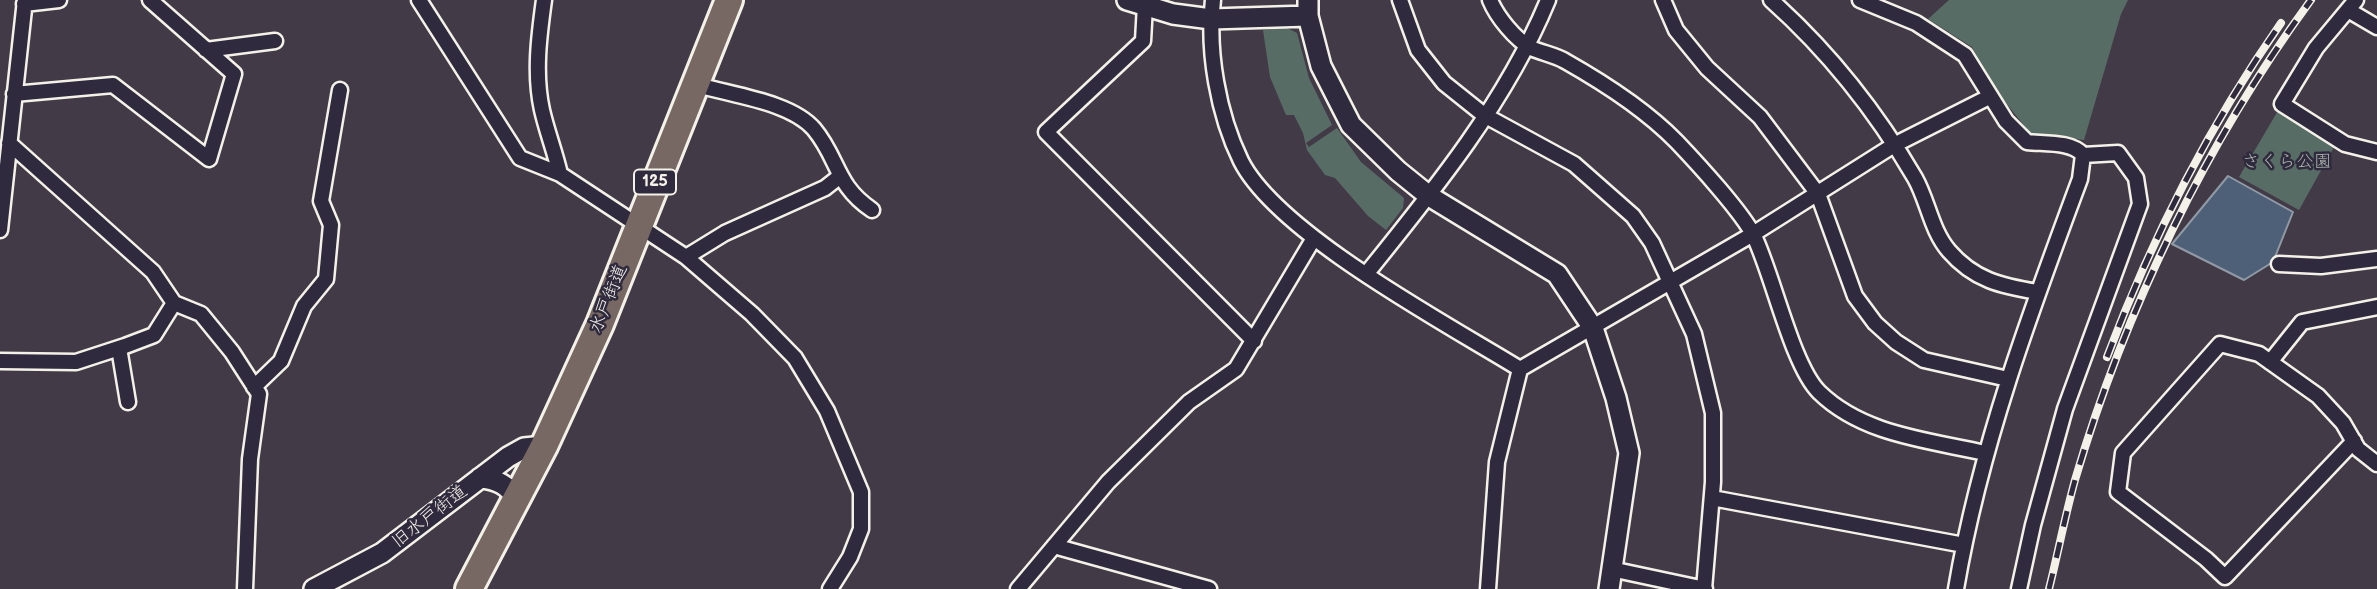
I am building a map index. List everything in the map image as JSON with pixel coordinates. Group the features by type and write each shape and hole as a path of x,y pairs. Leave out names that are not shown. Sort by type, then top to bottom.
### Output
{"highway":[{"name":"水戸街道","path":"469,589 544,446 600,324 729,0"}],"street":[{"path":"0,230 24,2 60,0"},
{"path":"14,94 113,85 209,159 234,74 150,0"},
{"path":"419,0 520,158 560,174 686,257 752,314 795,358 827,411 861,492 861,529 850,557 830,589"},
{"path":"544,0 538,40 538,81 542,109 560,174"},
{"path":"1254,341 1046,132 1143,41 1136,3 1173,14 1212,9 1308,8 1321,66 1351,125 1398,172 1429,196 1557,274 1593,328 1616,398 1629,453 1610,579 1704,589 1712,498 1713,413 1694,334 1653,243 1633,216 1574,164 1484,115 1444,83 1418,50 1400,0"},
{"path":"1490,0 1507,25 1529,47 1564,60 1638,109 1675,141 1753,234 1801,363 1817,390 1838,408 1871,426 1985,453"},
{"path":"1367,273 1429,196 1484,115 1529,47 1548,0"},
{"path":"1663,0 1676,30 1707,68 1760,117 1818,194 1855,296 1875,323 1896,342 1924,360 2008,379"},
{"path":"1771,0 1830,61 1862,99 1916,180 1935,229 1948,250 1980,279 2038,292"},
{"path":"1860,0 1916,23 1965,55 1989,97 2006,121 2026,142 2066,145 2078,149 2082,155 2080,179 2038,292 1985,453 1956,589"},
{"path":"2377,27 2352,5 2316,48 2283,104 2345,144 2377,152"},
{"path":"1212,9 1216,81 1241,162 1268,197 1314,238 1520,369"},
{"path":"206,50 275,41"},
{"path":"695,84 768,101 813,128 839,177 855,199 872,210"},
{"path":"254,387 281,361 304,306 326,279 331,225 321,201 340,90"},
{"path":"1488,589 1497,462 1520,369 1753,234 1894,145 1989,97"},
{"path":"9,143 152,272 174,303 201,313 232,352 259,394 250,459 245,589"},
{"path":"2019,589 2032,525 2066,409 2140,204 2136,178 2118,153 2082,155"},
{"path":"686,257 725,233 825,188 839,177"},
{"path":"1018,589 1108,482 1189,402 1236,369 1314,238"},
{"path":"2279,264 2322,266 2377,259"},
{"path":"0,361 76,362 119,348 154,335 174,303"},
{"path":"2270,362 2302,322 2377,307"},
{"path":"2354,441 2226,583 2206,559 2118,492 2123,453 2220,344 2259,354 2318,396 2343,423 2354,441 2377,464"},
{"path":"119,348 128,402"},
{"name":"旧水戸街道","path":"314,589 382,553 524,448 544,446"},
{"path":"480,478 502,484 512,491 516,500"},
{"path":"1712,498 1964,545"},
{"path":"1054,546 1209,589"}],"green space":[{"path":"1949,0 2128,0 2121,14 2084,140 2030,133 1990,83 1972,47 1928,19"},
{"path":"1287,28 1297,33 1309,78 1332,125 1306,143 1309,147 1337,128 1361,162 1404,198 1403,208 1386,230 1368,216 1335,178 1325,175 1307,150 1303,133 1294,115 1286,115 1270,77 1263,30"},
{"name":"さくら公園","path":"2279,109 2333,139 2334,147 2299,210 2239,177"}],"water":[{"path":"2228,176 2293,212 2273,262 2244,280 2172,244"}],"railway":[{"path":"2049,589 2075,480 2095,416 2144,291 2203,170 2237,111 2311,0"},
{"path":"2107,357 2124,313 2183,185 2230,102 2281,23"}]}
